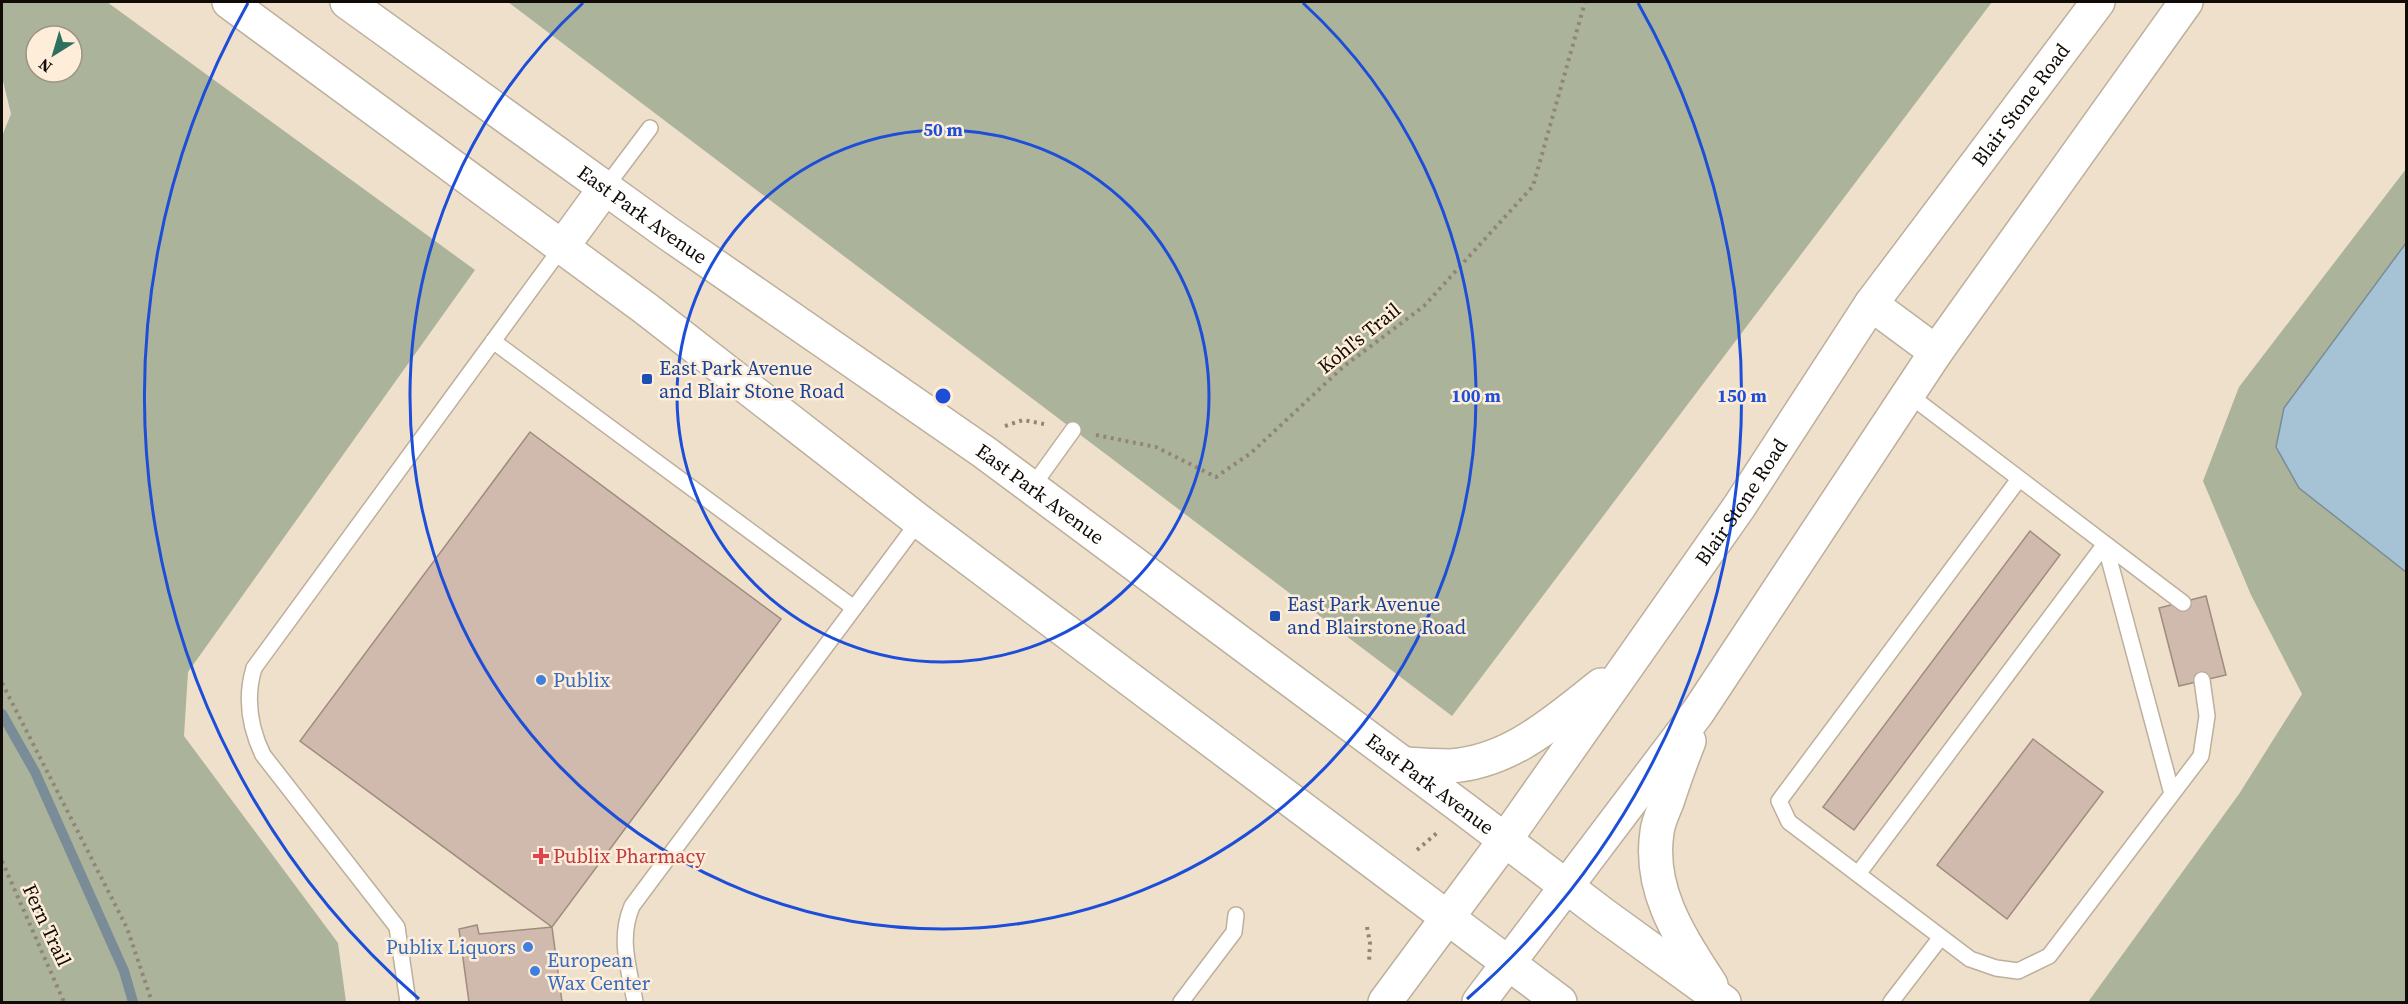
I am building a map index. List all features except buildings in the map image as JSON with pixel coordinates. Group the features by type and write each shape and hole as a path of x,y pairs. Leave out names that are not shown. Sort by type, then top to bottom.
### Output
{"main road":[{"path":"229,2 645,308 919,521 1560,1002"},
{"name":"East Park Avenue","path":"347,2 605,188 891,386 1032,487 1722,1001"},
{"name":"Blair Stone Road","path":"1385,1002 1505,840 1739,507 1871,304 2098,2"},
{"path":"1479,1002 1700,708 1936,352 2186,2"},
{"path":"562,247 605,188"},
{"path":"1871,304 1936,352"},
{"path":"1404,764 1450,766 1478,762 1500,755 1534,737 1629,664"},
{"path":"1700,708 1657,830 1655,854 1658,885 1676,930 1722,1001"}],"lane":[{"path":"605,188 650,128"},
{"path":"408,1002 397,927 263,754 255,740 248,687 254,668 562,247"},
{"path":"493,341 854,608"},
{"path":"1908,394 2183,603"},
{"path":"1032,487 1073,430"},
{"path":"2019,479 1779,801 1789,822 1970,959 1996,968 2018,971 2049,956 2201,756 2207,716 2202,680"},
{"path":"635,1002 624,941 626,920 632,906 919,521"},
{"path":"2105,544 2172,794"},
{"path":"1858,874 2105,544"},
{"path":"1181,1002 1234,932 1236,915"},
{"path":"1891,1002 1941,937"}],"path":[{"name":"Kohl's Trail","path":"1002,427 1023,420 1156,447 1216,477 1251,453 1343,367 1424,306 1533,186 1585,2"},
{"path":"2,682 127,928 152,1002"},
{"path":"1417,850 1441,830"},
{"name":"Fern Trail","path":"2,861 64,1002"},
{"path":"1366,969 1370,961 1367,927"}],"green space":[{"path":"2,2 107,2 475,270 188,672 184,736 338,943 346,1002 2,1002 2,136 11,114 2,77"},
{"path":"508,2 1992,2 1452,716"},
{"path":"2406,169 2406,1002 2088,1002 2239,794 2302,694 2251,595 2203,481 2239,387"}],"water":[{"path":"2406,243 2406,572 2299,488 2276,447 2284,408"}],"waterway":[{"path":"2,714 35,772 124,971 133,1002"}],"place":[{"name":"East Park Avenue and Blair Stone Road","path":"647,379"},
{"name":"East Park Avenue and Blairstone Road","path":"1275,616"},
{"name":"Publix","path":"541,680"},
{"name":"Publix Pharmacy","path":"541,856"},
{"name":"Publix Liquors","path":"528,947"},
{"name":"European Wax Center","path":"535,971"}]}
